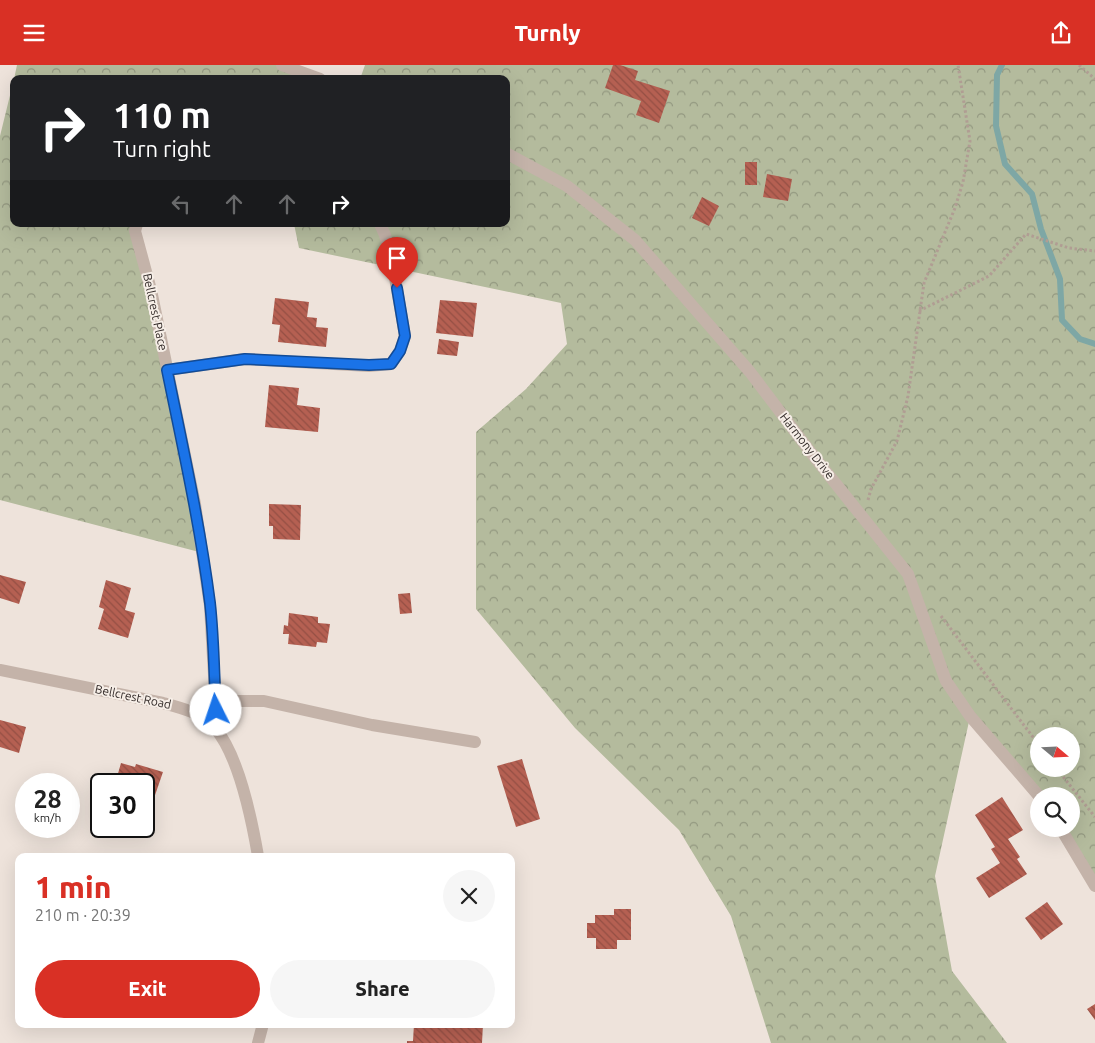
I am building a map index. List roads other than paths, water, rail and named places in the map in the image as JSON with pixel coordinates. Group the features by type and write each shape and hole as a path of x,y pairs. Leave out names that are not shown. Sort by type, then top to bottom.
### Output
{"street":[{"path":"282,65 309,75"},
{"name":"Harmony Drive","path":"510,155 568,186 634,240 750,372 812,454 908,574 946,681 970,717 1031,787"},
{"name":"Bellcrest Place","path":"136,227 195,504 203,553 210,606 216,701 214,727"},
{"path":"167,370 245,359 369,365 391,364 400,351 405,336 394,272 381,227"},
{"name":"Bellcrest Road","path":"0,670 185,708 198,715 214,727 228,749 255,835 258,853"},
{"path":"216,701 264,701 372,725 475,742"},
{"path":"1066,837 1095,886"},
{"path":"258,1043 262,1028"}],"waterway":[{"path":"1002,65 997,75 996,126 1005,164 1032,194 1041,229 1060,279 1062,320 1080,339 1095,344"}]}
